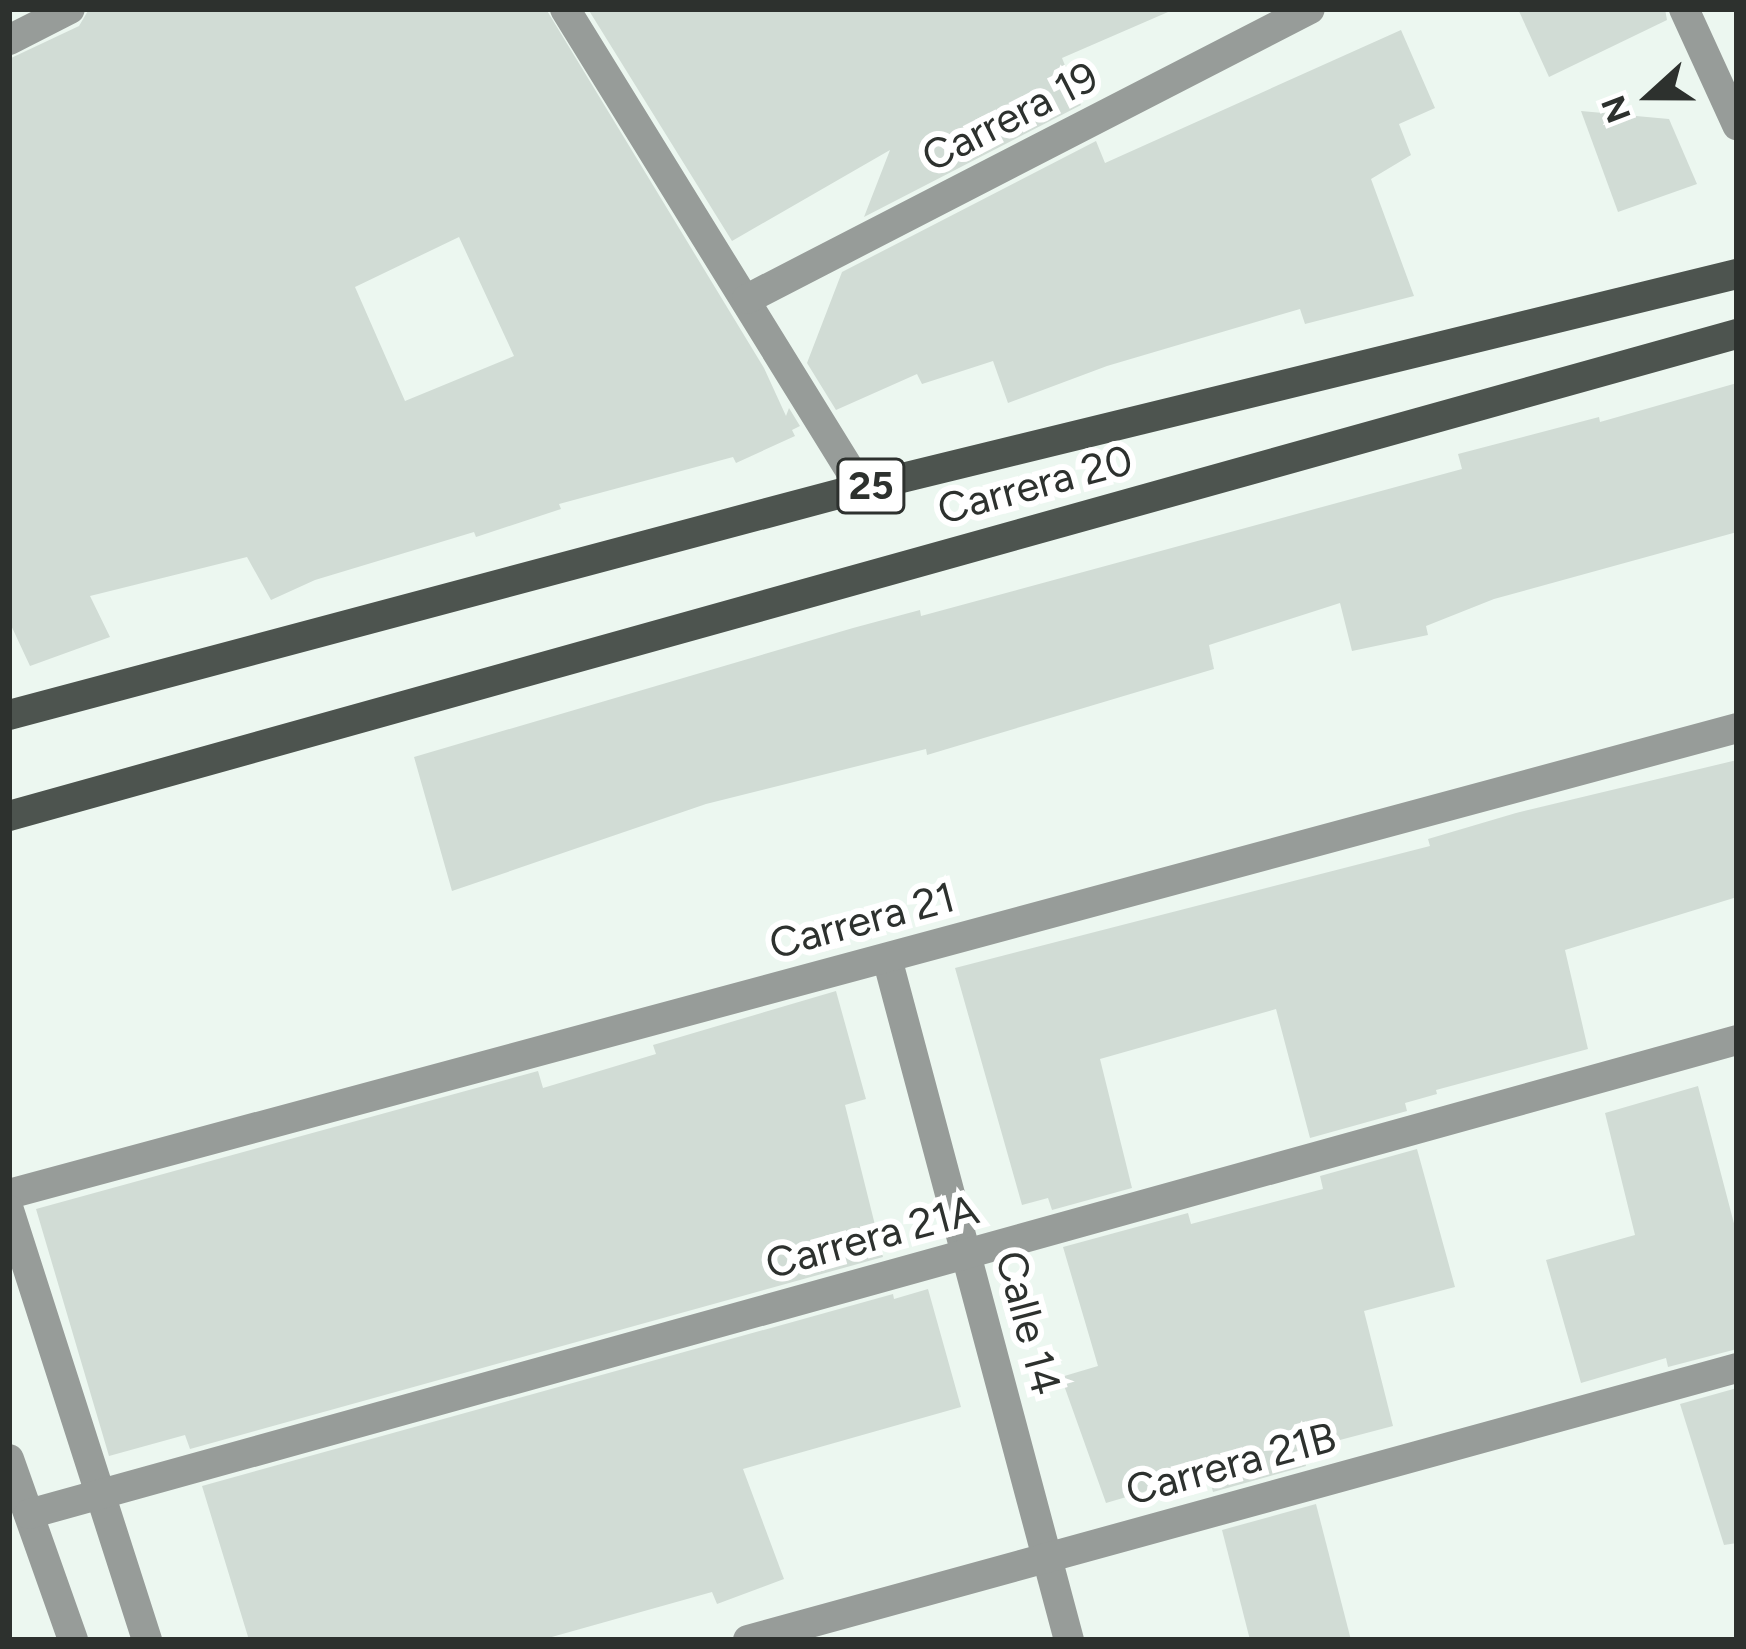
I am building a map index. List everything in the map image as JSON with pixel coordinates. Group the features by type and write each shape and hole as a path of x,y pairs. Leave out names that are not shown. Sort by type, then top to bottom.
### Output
{"main road":[{"name":"Carrera 20","path":"9,715 861,488 1737,274"},
{"name":"Carrera 20","path":"9,816 1737,334"}],"street":[{"path":"9,40 70,9"},
{"path":"565,9 861,488"},
{"name":"Carrera 19","path":"747,299 1310,9"},
{"path":"1684,9 1737,125"},
{"name":"Carrera 21","path":"9,1193 1737,728"},
{"name":"Calle 14","path":"887,958 1069,1640"},
{"name":"Carrera 21A","path":"28,1514 1737,1040"},
{"path":"9,1210 148,1640"},
{"name":"Carrera 21B","path":"748,1640 1737,1368"},
{"path":"9,1459 73,1640"}],"building":[{"path":"89,9 546,9 764,368 786,416 789,408 800,426 792,430 795,436 736,463 733,457 559,504 561,509 315,580 271,600 247,557 90,596 110,637 30,666 9,621 9,59 79,26","holes":["459,237 514,356 405,401 355,287"]},
{"path":"588,9 1175,9 1062,58 1081,105 864,217 890,150 732,241"},
{"path":"1518,9 1665,9 1667,20 1549,77"},
{"path":"1401,30 1435,108 1399,124 1411,155 1371,179 1414,296 1305,324 1300,309 1107,366 1008,403 993,361 922,384 917,374 836,410 807,363 842,272 1096,141 1105,163"},
{"path":"1581,111 1669,119 1697,184 1618,212"},
{"path":"1737,383 1737,532 1494,599 1426,626 1428,635 1352,651 1340,603 1209,645 1214,669 927,755 926,749 706,804 452,891 414,757 853,628 920,610 921,616 1462,469 1458,454 1599,417 1600,422"},
{"path":"1737,760 1737,897 1565,950 1588,1049 1436,1090 1437,1094 1405,1103 1407,1111 1310,1138 1276,1009 1100,1059 1132,1188 1052,1210 1048,1198 1022,1205 955,968 1430,846 1428,839 1516,813"},
{"path":"836,991 866,1099 845,1105 883,1257 190,1449 185,1435 109,1456 36,1209 538,1071 543,1088 656,1054 653,1045"},
{"path":"1698,1086 1737,1235 1737,1349 1668,1367 1666,1358 1581,1383 1546,1260 1635,1235 1605,1113"},
{"path":"1417,1149 1455,1287 1364,1311 1393,1426 1302,1450 1306,1466 1213,1492 1208,1473 1106,1503 1061,1377 1098,1366 1063,1247 1188,1213 1191,1224 1323,1189 1320,1176"},
{"path":"928,1289 961,1407 743,1469 784,1579 717,1604 712,1592 541,1640 249,1640 202,1486 893,1294 894,1299"},
{"path":"1737,1388 1737,1543 1724,1545 1680,1404"},
{"path":"1316,1504 1351,1640 1250,1640 1222,1530"}]}
